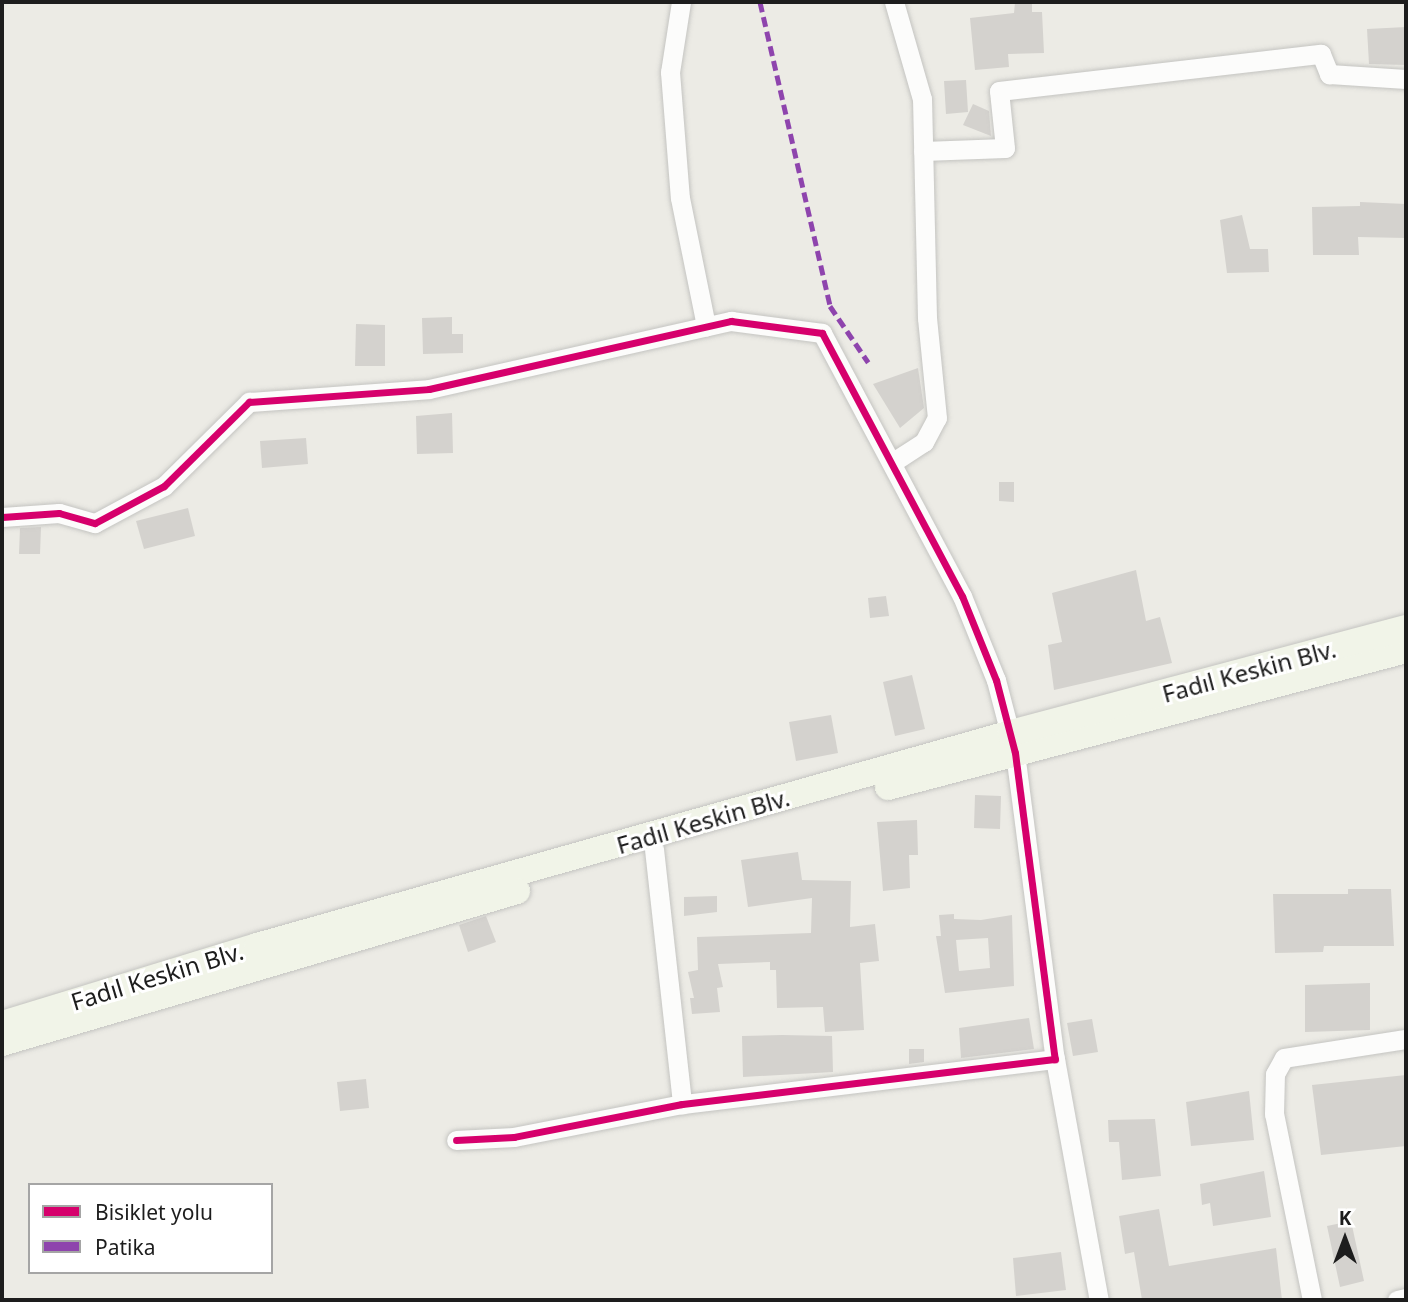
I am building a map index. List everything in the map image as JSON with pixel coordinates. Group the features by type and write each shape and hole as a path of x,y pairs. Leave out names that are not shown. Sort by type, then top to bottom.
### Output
{"street":[{"path":"681,2 670,72 680,198 706,326"},
{"path":"893,463 924,442 937,418 927,318 922,99 894,2"},
{"path":"923,152 1005,148 999,91 1321,54 1329,74 1406,79"},
{"path":"2,517 59,513 95,523 164,486 249,402 429,389 731,321 822,333 962,596 996,680 1013,743 1055,1059 1100,1300"},
{"name":"Fadıl Keskin Blv.","path":"2,1043 232,979 654,849 1406,628"},
{"name":"Fadıl Keskin Blv.","path":"2,1024 257,946 1013,743 1406,650"},
{"path":"654,849 682,1104"},
{"path":"1312,1300 1274,1114 1275,1074 1284,1058 1406,1039"},
{"path":"456,1140 514,1137 682,1104 1055,1059"},
{"path":"1397,1300 1406,1298"}],"building":[{"path":"1015,2 1032,2 1032,12 1042,12 1044,53 1008,54 1009,67 975,70 970,18 1014,13"},
{"path":"1406,27 1406,65 1369,64 1367,29"},
{"path":"966,80 968,112 946,114 944,81"},
{"path":"973,104 989,111 991,136 963,125"},
{"path":"1360,202 1406,204 1406,238 1358,237 1359,255 1313,255 1312,207 1360,206"},
{"path":"1242,215 1250,249 1268,249 1269,272 1227,273 1220,220"},
{"path":"452,317 452,334 463,334 463,353 423,354 422,318"},
{"path":"356,324 385,325 385,366 355,366"},
{"path":"918,368 924,408 900,428 873,384"},
{"path":"452,413 453,453 417,454 416,416"},
{"path":"306,438 308,464 262,468 260,441"},
{"path":"999,482 1014,482 1014,502 999,501"},
{"path":"188,508 195,536 144,549 136,521"},
{"path":"41,527 40,554 19,554 20,528"},
{"path":"1136,570 1146,621 1160,617 1172,663 1054,690 1048,645 1062,642 1052,593"},
{"path":"886,596 889,616 870,618 868,598"},
{"path":"912,675 925,729 895,736 883,682"},
{"path":"831,715 838,753 796,761 789,722"},
{"path":"975,795 1001,796 1000,829 974,828"},
{"path":"917,820 918,855 909,855 910,888 883,891 877,822"},
{"path":"798,852 802,880 851,881 850,927 875,924 879,961 860,963 864,1030 825,1032 823,1007 777,1008 776,970 770,970 770,962 718,964 723,987 717,988 720,1012 692,1014 690,998 694,998 688,972 698,970 697,937 811,933 812,898 748,907 741,860"},
{"path":"1348,889 1391,889 1394,946 1324,946 1323,952 1275,953 1273,894 1348,894"},
{"path":"717,896 717,912 684,916 684,897"},
{"path":"954,914 954,919 981,920 1012,915 1014,986 945,993 936,936 941,936 939,915","holes":["988,938 990,968 959,971 956,940"]},
{"path":"486,916 496,942 468,952 459,925"},
{"path":"1370,983 1370,1030 1305,1032 1305,985"},
{"path":"1029,1018 1034,1049 961,1058 959,1028"},
{"path":"1092,1019 1098,1052 1073,1056 1067,1023"},
{"path":"742,1036 832,1036 833,1072 743,1077"},
{"path":"909,1049 924,1049 924,1062 909,1064"},
{"path":"1406,1075 1406,1146 1321,1155 1312,1085"},
{"path":"366,1079 369,1108 340,1111 337,1082"},
{"path":"1249,1091 1254,1140 1191,1146 1186,1102"},
{"path":"1155,1119 1161,1176 1122,1180 1119,1142 1109,1142 1108,1120"},
{"path":"1264,1171 1271,1217 1213,1226 1210,1203 1202,1205 1200,1184"},
{"path":"1159,1209 1169,1266 1276,1248 1282,1300 1142,1300 1134,1252 1125,1254 1119,1216"},
{"path":"1351,1221 1364,1281 1340,1287 1327,1226"},
{"path":"1061,1252 1066,1290 1016,1296 1013,1258"}],"marked path":[{"path":"760,2 830,306 868,362"}],"cycle path":[{"path":"2,517 59,513 95,523 164,486 249,402 429,389 731,321 822,333 962,596 996,680 1015,753 1055,1059 682,1104 514,1137 456,1140"}]}
